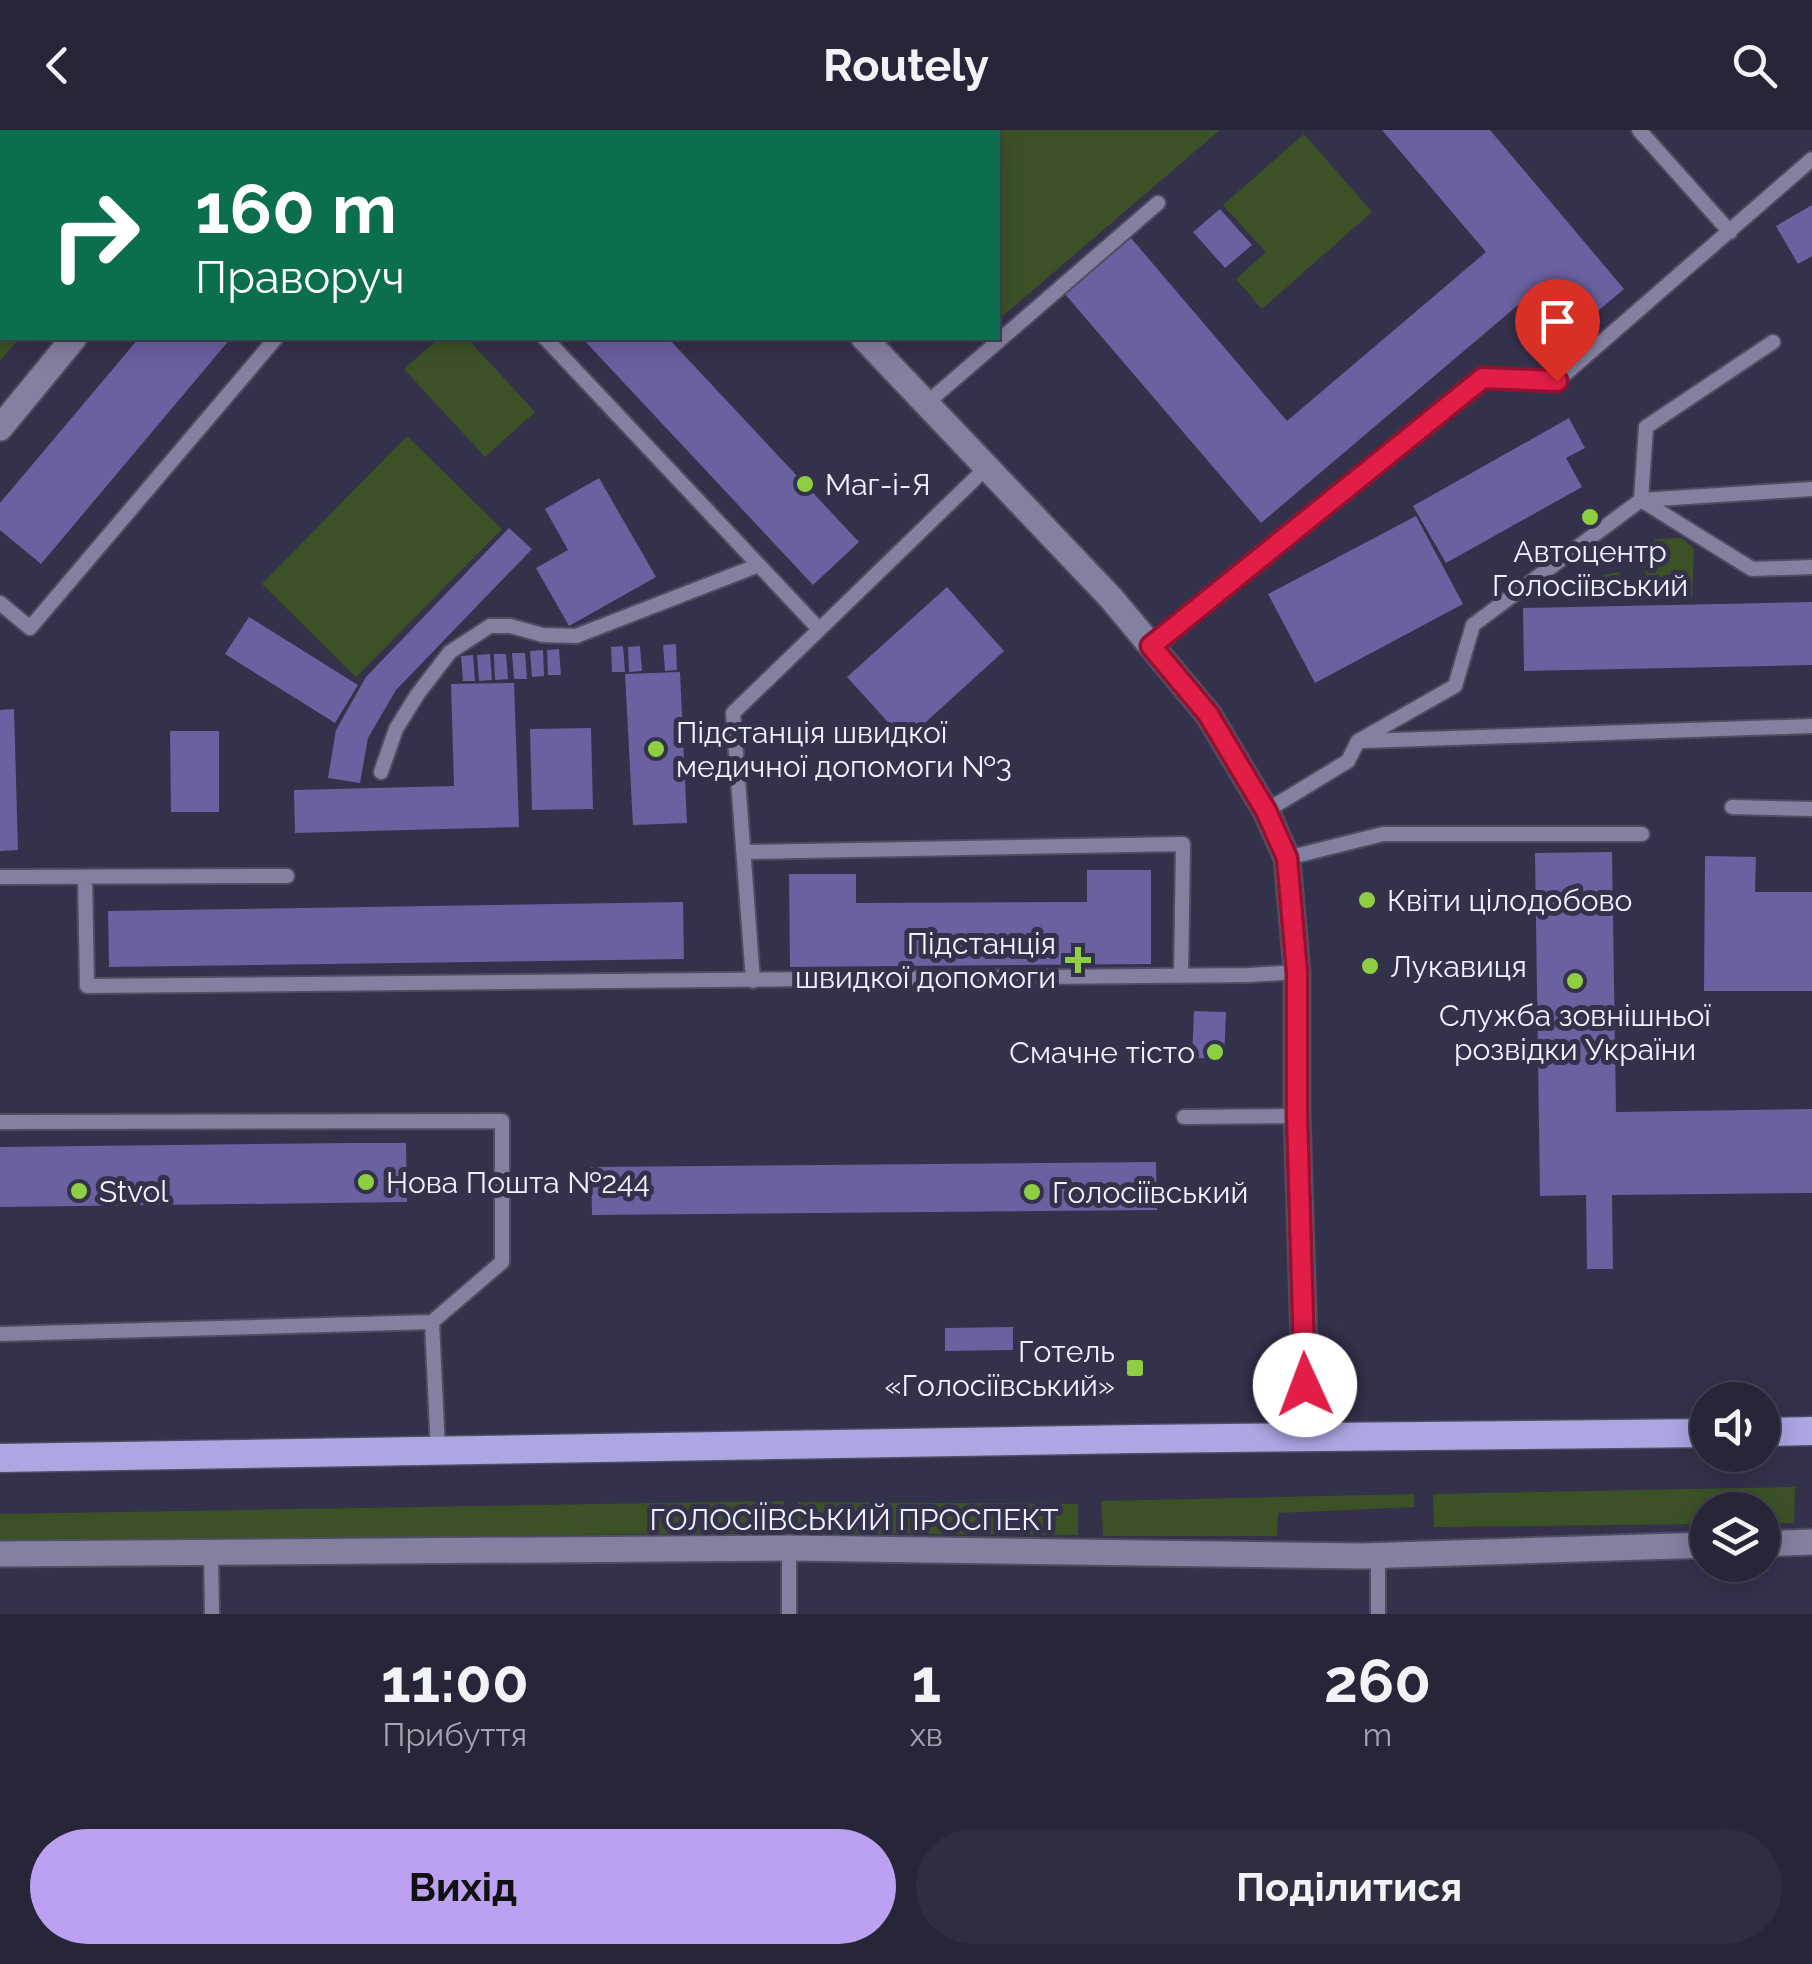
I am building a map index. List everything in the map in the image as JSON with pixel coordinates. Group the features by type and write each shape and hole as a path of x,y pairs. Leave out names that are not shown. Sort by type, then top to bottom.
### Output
{"highway":[{"path":"1780,1432 1812,1431"},
{"path":"0,1458 1690,1433"}],"street":[{"path":"0,428 72,340"},
{"path":"866,340 1111,598 1208,714 1266,811 1287,858 1297,972 1297,1116 1307,1438"},
{"path":"1780,1543 1812,1542"},
{"name":"ГОЛОСІЇВСЬКИЙ ПРОСПЕКТ","path":"0,1554 789,1548 1378,1556 1690,1547"}],"lane":[{"path":"1639,130 1730,232"},
{"path":"1151,646 1483,378 1557,381 1812,159"},
{"path":"927,404 1158,203"},
{"path":"0,604 30,628 274,340"},
{"path":"546,340 819,629"},
{"path":"1640,500 1646,427 1773,342"},
{"path":"754,981 733,712 987,467"},
{"path":"1266,811 1348,761 1358,741 1455,686 1473,625 1640,500 1812,488"},
{"path":"1640,500 1752,569 1812,566"},
{"path":"382,772 396,729 417,695 450,652 490,626 576,636 759,564"},
{"path":"1358,741 1812,726"},
{"path":"1732,807 1812,809"},
{"path":"1287,858 1383,834 1642,834"},
{"path":"744,852 1183,844 1181,976"},
{"path":"0,876 287,876"},
{"path":"85,877 87,986 1297,972"},
{"path":"1184,1117 1297,1116"},
{"path":"0,1122 502,1121 502,1262 432,1322 0,1334"},
{"path":"432,1322 438,1452"},
{"path":"789,1548 789,1614"},
{"path":"211,1554 212,1614"},
{"path":"1378,1556 1378,1614"}],"green space":[{"path":"1000,130 1220,130 1000,318"},
{"path":"1304,134 1372,212 1262,309 1236,279 1266,252 1223,205"},
{"path":"0,340 18,340 0,361"},
{"path":"437,340 469,340 535,412 485,457 404,369"},
{"path":"407,436 502,529 356,677 262,584"},
{"path":"1682,538 1694,549 1692,598 1646,598 1645,549 1656,539"},
{"path":"1619,572 1623,599 1545,597 1545,586"},
{"path":"1795,1487 1794,1523 1780,1523 1780,1492 1690,1492 1690,1524 1434,1527 1433,1494"},
{"path":"1414,1494 1414,1507 1278,1513 1277,1536 1103,1536 1101,1501"},
{"path":"784,1501 785,1532 0,1543 0,1514"},
{"path":"798,1502 1078,1504 1078,1535 798,1533"}],"building":[{"path":"1382,130 1490,130 1624,289 1560,343 1524,300 1261,523 1065,294 1131,238 1287,421 1486,252"},
{"path":"1812,205 1812,256 1798,264 1776,226"},
{"path":"1220,209 1252,245 1225,268 1193,232"},
{"path":"137,340 229,340 41,564 0,530 0,503"},
{"path":"584,340 670,340 859,542 813,585"},
{"path":"1569,418 1585,448 1566,458 1582,487 1446,563 1413,506"},
{"path":"599,478 656,577 569,626 536,568 568,550 545,509"},
{"path":"1416,516 1463,604 1315,683 1268,594"},
{"path":"509,528 532,549 396,690 368,738 360,783 328,778 336,730 366,677"},
{"path":"947,587 1004,651 905,741 847,677"},
{"path":"1812,602 1812,665 1524,671 1523,608"},
{"path":"249,617 358,685 335,723 225,654"},
{"path":"676,644 677,670 665,671 663,645"},
{"path":"623,646 625,672 612,672 611,647"},
{"path":"640,646 642,671 629,672 628,647"},
{"path":"559,649 561,675 548,675 547,650"},
{"path":"543,650 544,676 532,677 530,651"},
{"path":"512,653 525,653 527,679 514,679"},
{"path":"490,654 492,680 479,681 477,655"},
{"path":"494,654 506,654 508,679 495,680"},
{"path":"473,655 475,681 463,681 461,656"},
{"name":"Підстанція швидкої медичної допомоги №3","path":"680,672 687,823 633,825 625,674"},
{"path":"514,683 519,827 295,833 294,790 454,786 451,684"},
{"path":"14,709 18,850 0,851 0,710"},
{"path":"591,728 593,809 532,810 530,729"},
{"path":"170,731 219,731 219,812 171,812"},
{"name":"Служба зовнішньої розвідки України","path":"1612,852 1616,1112 1812,1109 1812,1193 1612,1195 1613,1269 1587,1269 1586,1195 1540,1196 1535,853"},
{"path":"1705,856 1756,857 1755,892 1812,892 1812,991 1704,991"},
{"path":"1087,870 1151,870 1151,964 790,967 789,874 856,874 856,903 1087,902"},
{"path":"683,902 684,959 109,967 108,911"},
{"path":"1194,1011 1226,1012 1224,1059 1192,1058"},
{"path":"406,1143 407,1202 0,1207 0,1147"},
{"path":"1156,1162 1157,1210 592,1215 591,1167"},
{"path":"1013,1327 1013,1350 945,1351 945,1328"}],"place":[{"name":"Маг-і-Я","path":"805,484"},
{"name":"Автоцентр Голосіївський","path":"1590,517"},
{"name":"Підстанція швидкої медичної допомоги №3","path":"656,749"},
{"name":"Квіти цілодобово","path":"1367,900"},
{"name":"Підстанція швидкої допомоги","path":"1078,960"},
{"name":"Лукавиця","path":"1370,966"},
{"name":"Служба зовнішньої розвідки України","path":"1575,981"},
{"name":"Смачне тісто","path":"1215,1052"},
{"name":"Нова Пошта №244","path":"366,1182"},
{"name":"Stvol","path":"79,1191"},
{"name":"Голосіївський","path":"1032,1192"},
{"name":"Готель «Голосіївський»","path":"1135,1368"}],"route":[{"path":"1305,1385 1297,972 1287,858 1266,811 1208,714 1151,646 1483,378 1557,381"}]}
